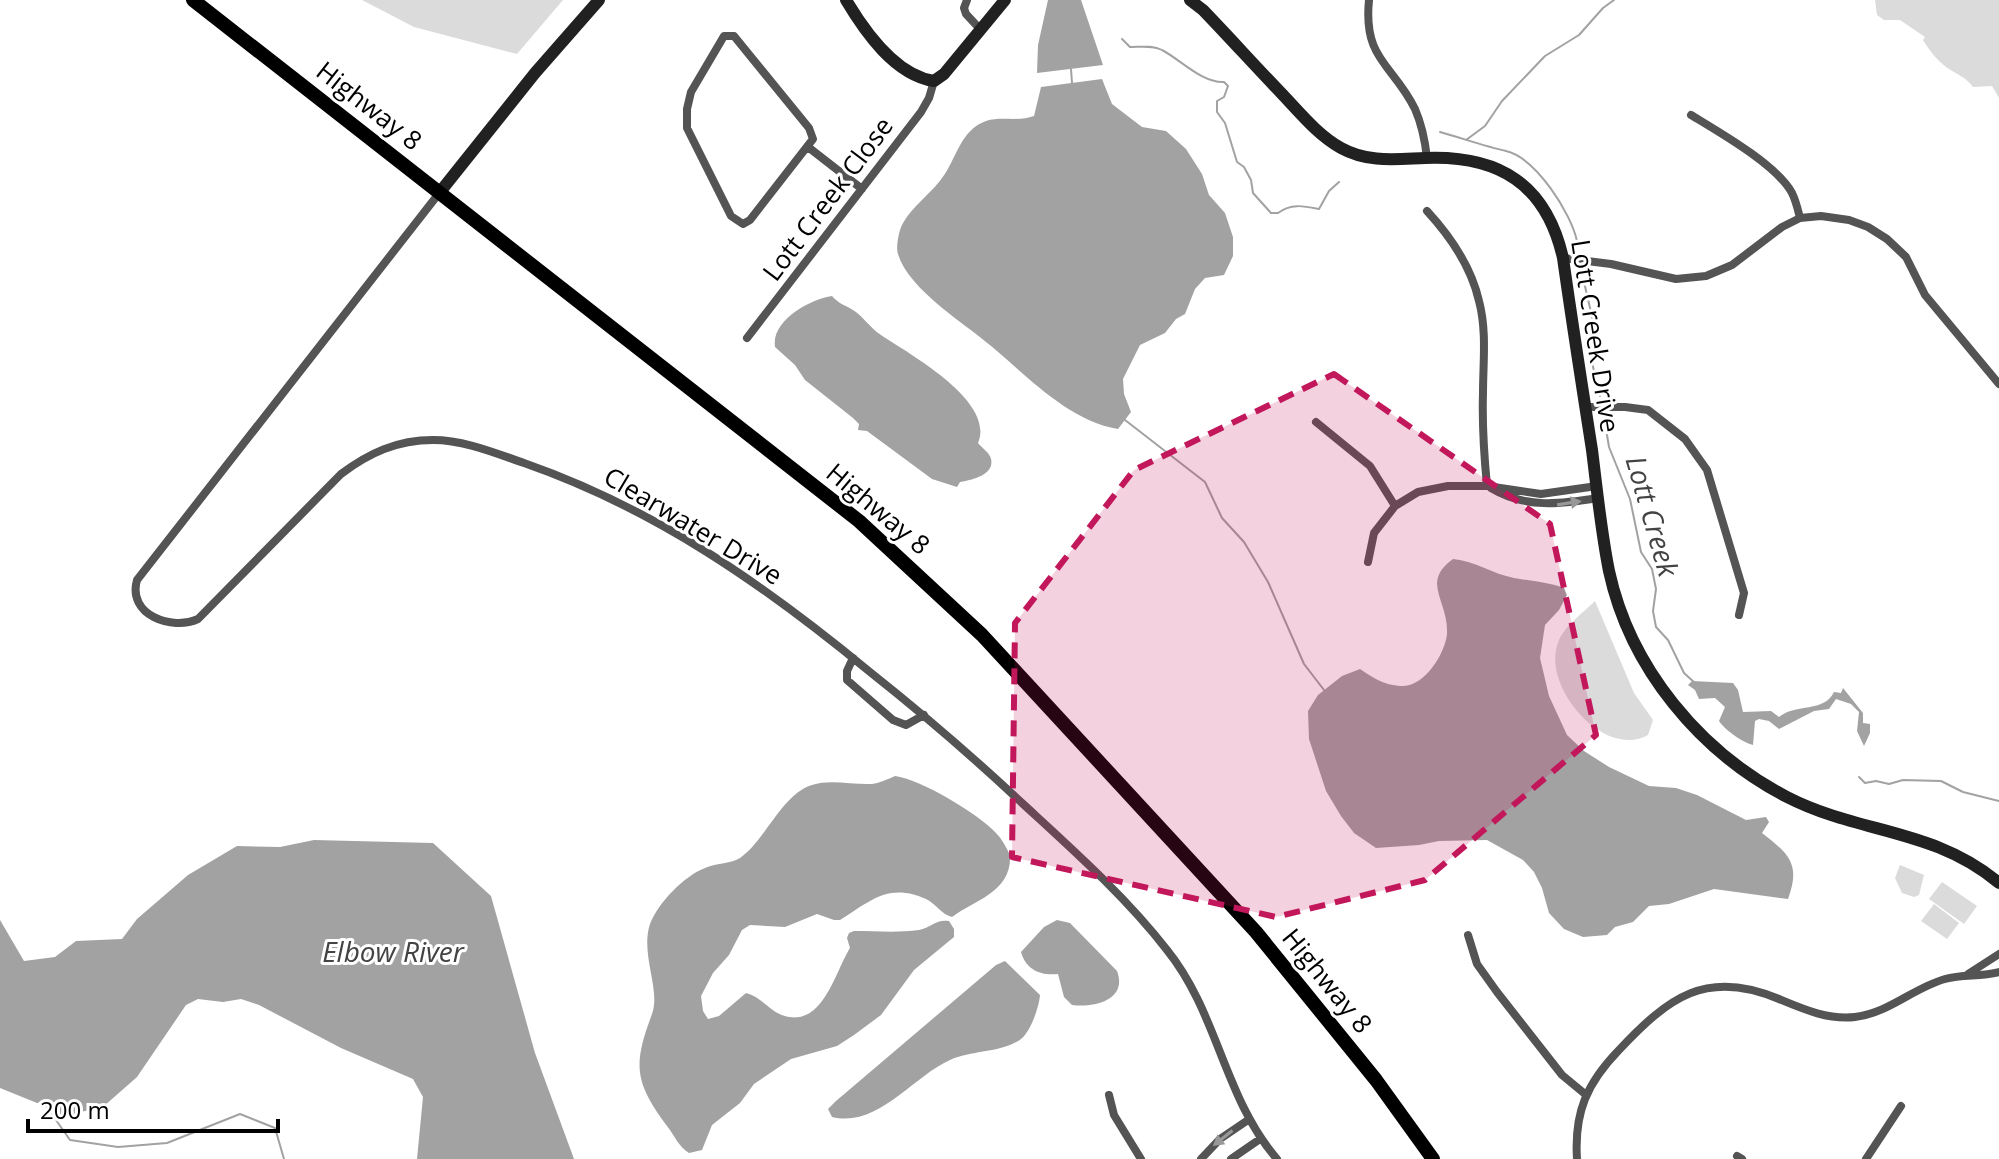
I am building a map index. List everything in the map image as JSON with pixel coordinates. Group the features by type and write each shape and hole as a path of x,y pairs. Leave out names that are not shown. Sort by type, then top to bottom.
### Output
{"main road":[{"name":"Highway 8","path":"193,0 859,521 942,596 1256,932 1361,1061 1433,1159"}],"street":[{"path":"440,192 535,73 599,0"},
{"path":"846,0 861,25 886,52 921,79 934,81 944,74 1003,1"},
{"path":"967,0 964,8 966,14 980,29"},
{"name":"Lott Creek Drive","path":"1190,0 1319,133 1343,149 1368,158 1393,161 1427,158 1472,161 1509,174 1532,192 1544,207 1558,235 1563,258 1609,570 1625,623 1662,689 1702,734 1740,767 1786,796 1836,818 1911,836 1944,848 1999,883"},
{"path":"1369,0 1368,25 1375,52 1414,107 1424,134 1427,158"},
{"path":"724,36 734,36 809,128 813,139 808,147 750,220 743,224 731,216 687,128 691,92 724,36"},
{"name":"Lott Creek Close","path":"747,338 926,103 934,81"},
{"path":"1691,115 1743,148 1778,176 1792,192 1800,218"},
{"path":"808,147 862,189"},
{"name":"Clearwater Drive","path":"440,192 137,580 136,595 146,611 169,625 186,624 198,619 341,474 366,456 389,446 436,440 491,452 577,482 651,518 771,593 961,745 1086,863 1146,923 1190,980 1248,1120 1277,1159"},
{"path":"1427,211 1468,268 1479,302 1484,339 1483,447 1487,486"},
{"path":"1563,258 1611,264 1676,279 1706,276 1732,265 1782,227 1800,218 1821,216 1849,220 1887,239 1906,257 1925,295 1999,384"},
{"path":"1585,407 1648,410 1685,439 1707,470 1744,593 1739,615"},
{"path":"1316,422 1370,466 1395,506"},
{"path":"1368,562 1374,533 1395,506 1418,492 1448,486 1487,486 1504,496 1556,505 1598,492"},
{"path":"853,658 847,680 893,720 906,725 924,715"},
{"path":"1468,935 1477,964 1497,992 1562,1075 1585,1094"},
{"path":"1967,975 1999,954"},
{"path":"1577,1159 1579,1115 1585,1094 1607,1063 1651,1016 1678,998 1704,987 1760,991 1830,1017 1855,1017 1882,1010 1925,986 1967,975 1999,972"},
{"path":"1109,1095 1114,1115 1141,1159"},
{"path":"1866,1159 1901,1106"},
{"path":"1201,1159 1220,1139 1248,1120"},
{"path":"1231,1159 1260,1139"}],"highlighted area":[{"path":"1334,374 1550,524 1596,735 1425,880 1276,917 1012,857 1015,623 1134,470"}],"shaded area":[{"path":"362,0 563,0 517,54 414,27"},
{"path":"1875,0 1999,0 1999,98 1992,86 1973,87 1946,67 1923,40 1925,37 1900,20 1884,20 1877,15"},
{"path":"1595,601 1634,693 1653,720 1648,735 1631,740 1613,737 1596,728 1580,715 1559,679 1555,661 1558,643 1569,626"},
{"path":"1900,865 1924,875 1919,895 1914,897 1902,893 1895,878"},
{"path":"1942,882 1977,906 1964,924 1929,899"},
{"path":"1934,904 1959,923 1947,939 1921,921"}],"water":[{"path":"1048,0 1081,0 1103,65 1037,73 1038,45"},
{"path":"1102,79 1112,104 1142,127 1166,131 1186,149 1202,174 1209,195 1225,213 1233,237 1233,256 1224,275 1205,278 1195,289 1185,314 1176,319 1165,333 1140,345 1123,379 1124,394 1131,412 1118,429 1084,418 1038,387 927,294 904,268 897,249 903,223 942,178 964,138 977,125 992,120 1034,116 1041,87"},
{"path":"832,296 877,332 929,366 963,395 980,427 978,443 991,459 986,473 960,482 957,487 932,479 867,431 858,430 859,424 853,418 805,380 795,365 775,347 779,328 794,312"},
{"path":"1453,559 1506,576 1564,588 1567,595 1559,610 1545,625 1540,658 1549,696 1567,735 1584,751 1609,767 1649,786 1676,788 1697,795 1746,820 1766,817 1769,822 1762,833 1786,854 1793,868 1788,899 1714,889 1669,904 1649,906 1633,922 1615,927 1607,935 1583,937 1564,929 1549,913 1542,888 1523,860 1487,840 1439,841 1376,848 1354,833 1326,791 1309,739 1308,711 1318,695 1342,676 1360,669 1379,680 1400,686 1417,682 1425,676 1438,660 1447,634 1437,580 1442,569"},
{"path":"1692,681 1733,683 1738,690 1743,712 1771,711 1779,717 1793,710 1824,703 1834,692 1841,693 1843,688 1863,713 1863,723 1870,724 1870,733 1864,746 1857,731 1859,712 1851,704 1836,699 1829,709 1814,711 1779,729 1769,721 1755,721 1753,745 1729,732 1719,721 1725,707 1715,698 1699,699 1695,690 1688,685"},
{"path":"895,776 933,790 988,825 1010,855 1005,878 990,894 952,917 926,899 901,892 880,896 840,920 817,914 785,927 750,925 742,930 701,996 703,1011 708,1019 719,1016 746,993 785,1016 798,1017 809,1013 818,1006 833,983 850,948 849,933 854,931 911,931 949,921 954,937 914,970 881,1015 837,1046 791,1059 754,1084 740,1103 712,1125 702,1150 689,1153 679,1144 648,1097 640,1072 642,1047 654,1004 647,947 654,916 665,899 689,877 709,866 740,858 801,790 826,782 872,784"},
{"name":"Elbow River","path":"314,840 433,843 491,896 535,1053 574,1159 417,1159 423,1097 413,1079 241,999 223,1002 198,999 186,1005 137,1077 104,1106 62,1117 0,1088 0,920 24,961 55,957 76,941 122,939 137,919 188,875 237,846 280,847"},
{"path":"1057,920 1070,923 1117,971 1118,989 1107,1000 1090,1005 1072,1005 1064,997 1058,974 1040,973 1026,963 1021,952 1044,927"},
{"path":"1005,961 1040,995 1034,1018 1021,1039 1005,1047 950,1060 880,1108 864,1115 832,1117 828,1109 836,1101 996,965"}],"waterway":[{"path":"1466,140 1485,126 1502,101 1545,56 1579,35 1614,0"},
{"name":"Lott Creek","path":"1122,39 1130,47 1162,50 1200,75 1228,86 1224,97 1217,101 1217,112 1225,123 1237,162 1244,167 1251,180 1253,193 1271,213 1298,206 1319,209 1329,191 1339,182"},
{"path":"1071,69 1072,83"},
{"path":"1440,132 1506,151 1529,164 1560,202 1577,241"},
{"name":"Lott Creek","path":"1584,282 1597,338 1588,346 1600,396"},
{"name":"Lott Creek","path":"1604,417 1609,447 1630,499 1641,552 1652,569 1656,589 1653,611 1656,627 1668,640 1684,673 1695,683"},
{"path":"1125,420 1205,482 1222,518 1244,542 1268,582 1304,664 1324,690"},
{"name":"Lott Creek","path":"1859,777 1865,783 1941,781 1963,792 1999,801"},
{"path":"49,1110 70,1140 118,1147 167,1143 240,1114 275,1128 284,1159"}]}
